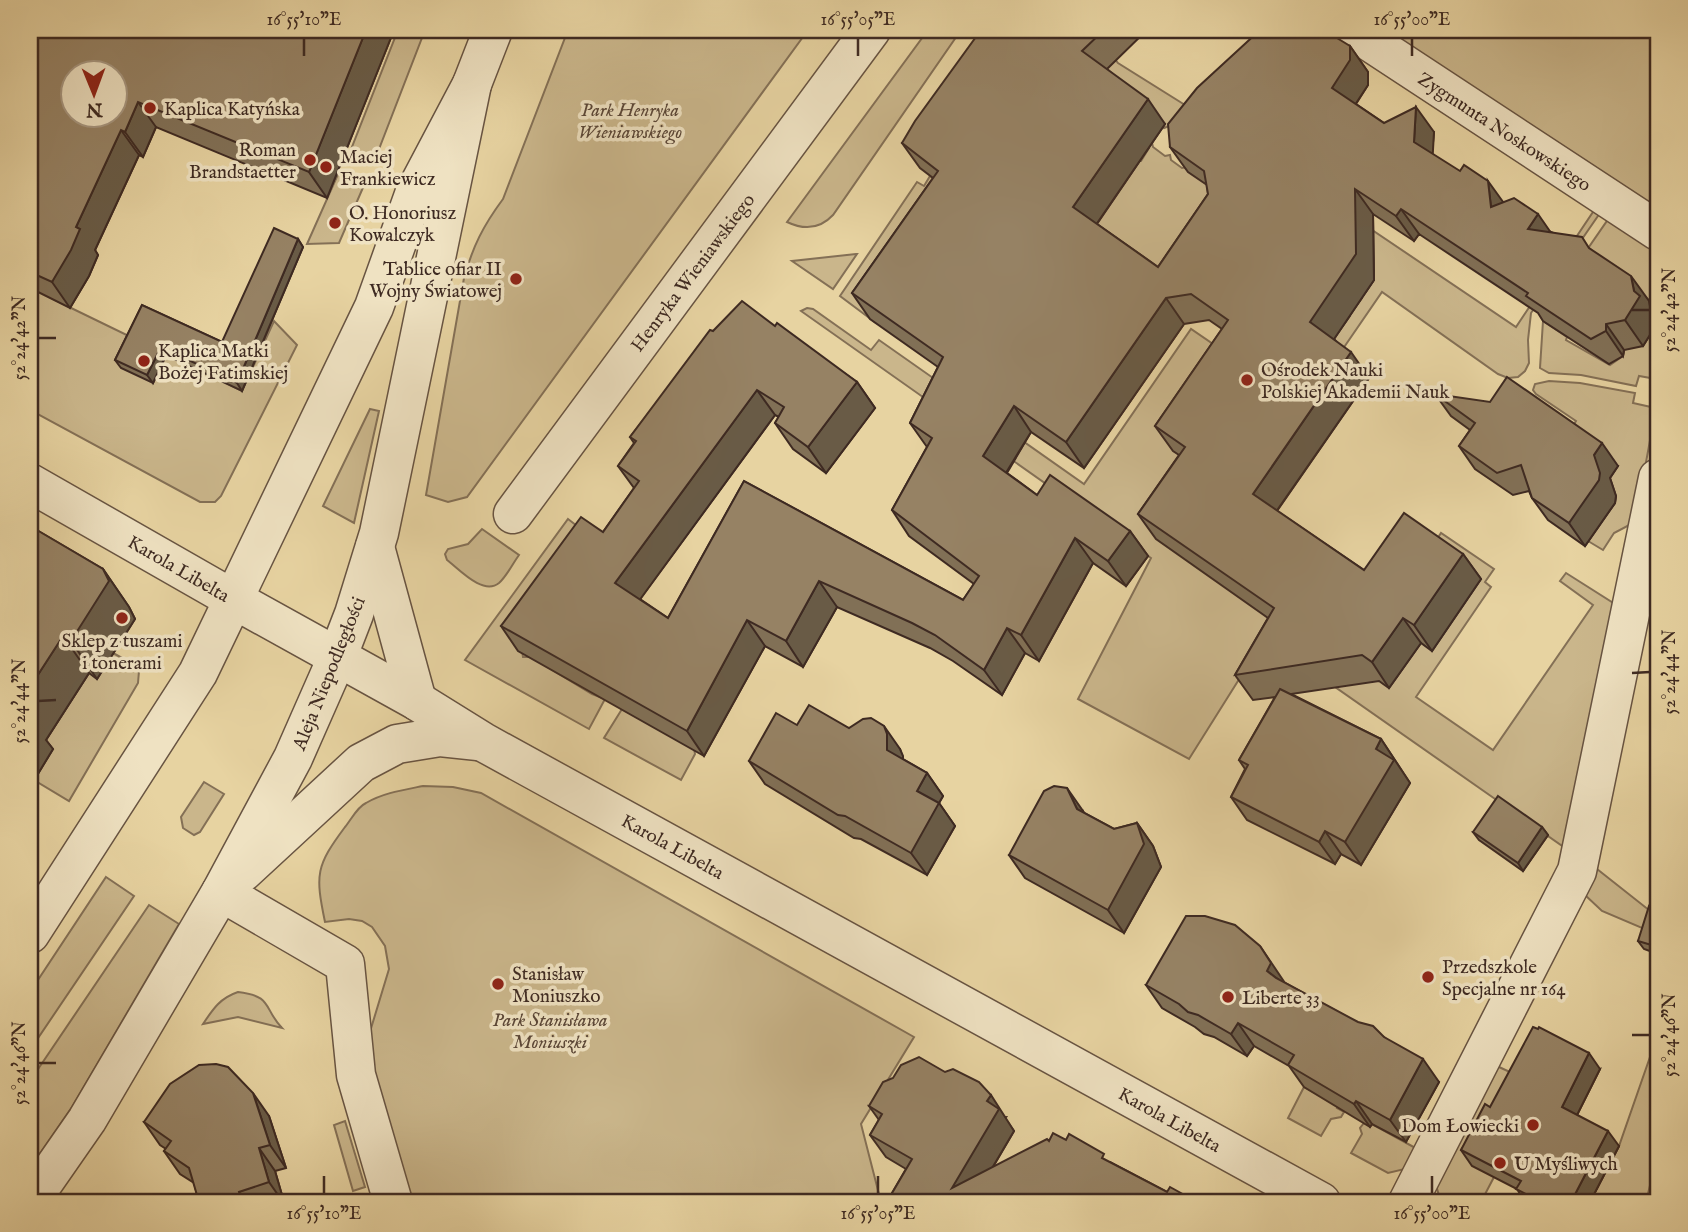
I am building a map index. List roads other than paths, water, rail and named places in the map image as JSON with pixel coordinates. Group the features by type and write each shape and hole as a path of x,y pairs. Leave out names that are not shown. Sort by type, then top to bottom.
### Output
{"street":[{"name":"Aleja Niepodległości","path":"30,934 198,673 374,307 415,192 472,84 492,30"},
{"name":"Henryka Wieniawskiego","path":"513,514 871,30"},
{"name":"Zygmunta Noskowskiego","path":"1352,30 1658,231"},
{"name":"Aleja Niepodległości","path":"30,1202 87,1120 221,892 293,758 337,658 375,547 394,467 472,84"},
{"path":"1408,1202 1577,871 1658,478"},
{"name":"Karola Libelta","path":"30,483 417,701 483,742 1321,1202"},
{"path":"375,547 417,701"},
{"path":"393,1202 356,1075 345,964 221,892 361,763 397,744 440,737 483,742"}],"place":[{"name":"Kaplica Katyńska","path":"150,108"},
{"name":"Roman Brandstaetter","path":"310,160"},
{"name":"Maciej Frankiewicz","path":"326,167"},
{"name":"O. Honoriusz Kowalczyk","path":"335,223"},
{"name":"Tablice ofiar II Wojny Światowej","path":"516,279"},
{"name":"Kaplica Matki Bożej Fatimskiej","path":"144,361"},
{"name":"Ośrodek Nauki Polskiej Akademii Nauk","path":"1247,380"},
{"name":"Sklep z tuszami i tonerami","path":"122,618"},
{"name":"Przedszkole Specjalne nr 164","path":"1428,977"},
{"name":"Stanisław Moniuszko","path":"498,984"},
{"name":"Liberte 33","path":"1228,997"},
{"name":"Dom Łowiecki","path":"1533,1125"},
{"name":"U Myśliwych","path":"1500,1163"}],"park label":[{"name":"Park Henryka Wieniawskiego","path":"630,120"},
{"name":"Park Stanisława Moniuszki","path":"550,1030"}]}
